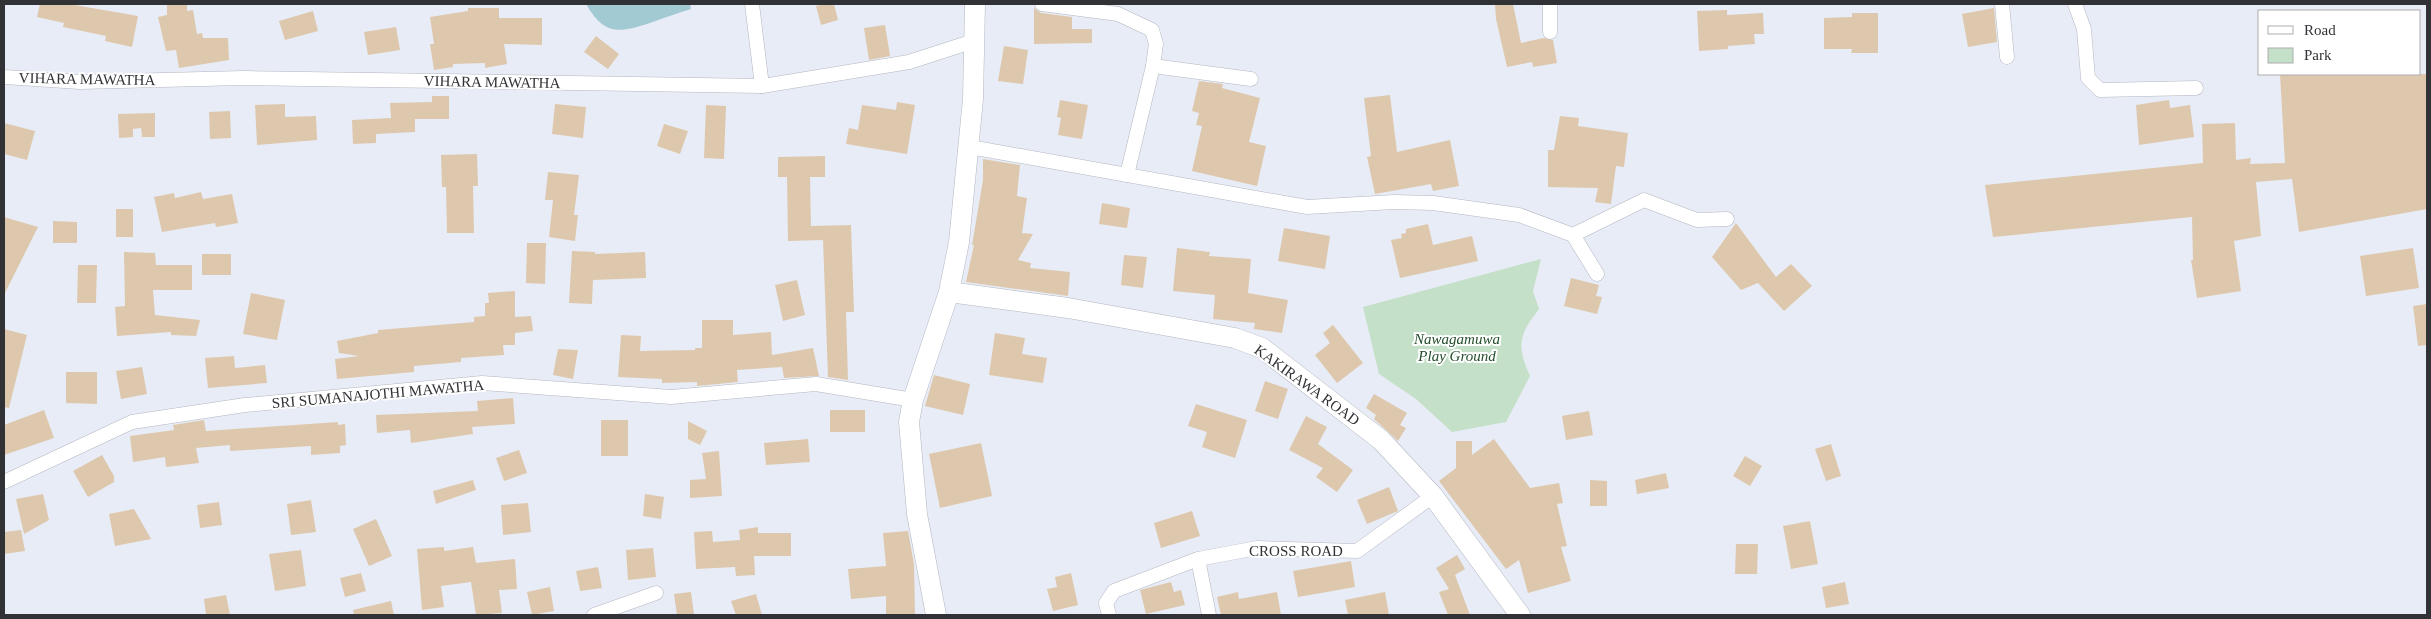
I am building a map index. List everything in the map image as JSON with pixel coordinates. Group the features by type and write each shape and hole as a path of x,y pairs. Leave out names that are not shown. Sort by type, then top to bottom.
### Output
{"street":[{"path":"752,4 762,86"},
{"path":"936,615 916,504 909,422 913,400 949,292 959,242 970,147 974,4"},
{"path":"1042,4 1118,14 1152,30 1156,44 1153,66 1127,175"},
{"path":"1550,4 1550,32"},
{"path":"2002,4 2007,56"},
{"path":"2075,4 2084,29 2088,78 2100,90 2196,88"},
{"name":"VIHARA MAWATHA","path":"4,77 80,82 244,78 762,86 910,62 974,41"},
{"path":"1153,66 1251,79"},
{"path":"970,147 1307,207 1394,202 1433,203 1519,216 1573,235 1598,274"},
{"path":"1573,235 1644,200 1697,220 1727,219"},
{"name":"KAKIRAWA ROAD","path":"949,292 1068,308 1226,336 1262,348 1381,440 1433,496 1520,615"},
{"name":"SRI SUMANAJOTHI MAWATHA","path":"4,482 132,422 245,405 482,383 672,397 816,384 913,400"},
{"name":"CROSS ROAD","path":"1109,615 1106,603 1114,591 1198,559 1257,548 1357,551 1433,496"},
{"path":"1198,559 1209,615"},
{"path":"594,615 656,593"}],"green space":[{"name":"Nawagamuwa Play Ground","path":"1541,259 1533,291 1539,309 1527,326 1521,348 1530,376 1506,422 1452,432 1416,399 1379,374 1363,307"}],"water":[{"path":"586,4 690,4 691,9 621,30 606,27"}],"building":[{"path":"40,4 69,4 138,16 132,47 105,41 106,36 63,27 64,23 37,17"},
{"path":"167,4 187,4 187,11 193,10 197,34 202,33 203,38 228,38 229,60 179,68 176,50 166,51 158,17 167,15"},
{"path":"834,4 838,20 821,25 816,6"},
{"path":"1495,4 1513,4 1521,43 1544,38 1553,40 1557,63 1533,67 1532,62 1507,67 1496,19"},
{"path":"468,8 499,8 499,18 542,18 542,45 504,44 507,64 485,68 485,63 453,64 453,67 434,70 430,44 434,44 430,17 468,11"},
{"path":"1034,8 1041,13 1072,17 1072,29 1092,29 1092,43 1034,44"},
{"path":"1994,8 1997,42 1968,47 1962,14"},
{"path":"1727,10 1727,15 1763,13 1764,34 1754,34 1755,44 1728,46 1728,49 1699,51 1697,11"},
{"path":"313,11 318,31 285,40 279,21"},
{"path":"1852,13 1878,13 1878,53 1851,53 1852,49 1824,49 1824,18 1852,17"},
{"path":"885,25 890,56 869,60 864,28"},
{"path":"396,27 400,50 368,55 364,32"},
{"path":"596,36 619,54 608,69 584,52"},
{"path":"1004,46 1028,50 1023,84 998,81"},
{"path":"2427,74 2427,209 2299,232 2292,179 2256,182 2261,236 2234,241 2241,291 2197,298 2191,260 2193,260 2192,217 1993,237 1985,185 2203,163 2202,124 2235,123 2236,160 2251,158 2250,164 2285,163 2280,75"},
{"path":"1199,81 1223,84 1222,88 1260,98 1249,142 1266,146 1257,186 1192,171 1202,126 1196,125 1199,113 1192,111"},
{"path":"1390,95 1397,152 1450,140 1459,186 1433,191 1431,184 1375,194 1367,157 1371,156 1364,98"},
{"path":"432,96 449,96 449,119 415,119 415,132 376,134 376,143 353,144 352,120 391,118 390,103 432,102"},
{"path":"1060,100 1088,105 1082,139 1058,135 1061,118 1057,117"},
{"path":"2169,100 2170,108 2190,105 2194,137 2139,145 2136,105"},
{"path":"897,102 915,105 907,154 846,144 849,128 858,130 862,105 896,110"},
{"path":"285,104 285,117 316,116 317,140 257,145 255,105"},
{"path":"555,104 586,107 583,138 552,134"},
{"path":"706,105 726,106 724,159 704,158"},
{"path":"230,111 231,138 210,139 209,112"},
{"path":"155,113 155,137 142,137 141,128 133,129 133,137 119,138 118,114"},
{"path":"1560,116 1579,118 1578,126 1628,133 1624,167 1616,166 1611,204 1595,202 1598,188 1548,187 1548,150 1554,150"},
{"path":"4,123 35,131 27,160 4,154"},
{"path":"664,124 688,131 680,154 657,146"},
{"path":"477,154 478,186 473,186 474,233 447,233 446,187 442,187 441,155"},
{"path":"825,156 825,177 810,177 811,226 851,225 854,312 846,312 848,380 828,377 823,240 788,241 787,177 778,177 778,157"},
{"path":"983,159 1020,165 1017,196 1027,198 1022,233 1033,234 1018,260 1031,263 1030,268 1070,272 1068,296 966,282 974,245 972,245 983,180"},
{"path":"548,172 579,175 574,215 578,215 575,241 549,237 553,200 545,200"},
{"path":"201,192 203,199 232,194 238,223 216,227 215,223 162,232 154,197 174,193 175,198"},
{"path":"1102,203 1130,208 1127,228 1099,224"},
{"path":"116,209 133,209 133,237 116,237"},
{"path":"4,217 38,227 4,295"},
{"path":"53,221 77,222 77,243 53,243"},
{"path":"1736,223 1776,277 1791,264 1812,286 1784,311 1758,283 1741,290 1712,257"},
{"path":"1428,224 1433,245 1472,236 1478,261 1400,278 1391,240 1402,238 1401,234 1406,233 1406,229"},
{"path":"1284,228 1330,236 1325,269 1278,261"},
{"path":"527,243 546,243 545,284 526,283"},
{"path":"1177,248 1210,252 1209,256 1251,259 1248,293 1288,300 1282,333 1254,329 1255,323 1213,319 1215,295 1173,291"},
{"path":"2413,248 2419,288 2366,296 2360,256"},
{"path":"572,251 595,252 595,254 645,252 646,278 593,280 592,304 569,303"},
{"path":"124,252 155,253 156,265 192,265 192,290 153,290 155,315 200,320 196,336 171,335 171,332 117,336 115,307 125,306"},
{"path":"202,254 231,254 231,275 202,275"},
{"path":"1124,255 1147,257 1143,288 1121,285"},
{"path":"78,265 97,265 96,303 77,303"},
{"path":"1571,278 1599,285 1596,296 1602,297 1597,314 1564,306"},
{"path":"797,280 805,315 783,321 775,285"},
{"path":"515,291 515,317 531,316 533,331 515,333 515,345 503,345 504,355 461,358 461,362 414,366 414,372 337,379 335,359 359,356 339,353 337,341 378,333 378,330 474,322 474,317 485,316 485,303 489,303 488,293"},
{"path":"251,293 285,300 277,340 243,334"},
{"path":"2427,304 2427,345 2418,346 2413,306"},
{"path":"702,320 733,320 733,335 771,332 772,355 813,348 819,376 784,378 782,367 737,370 738,382 697,386 697,382 662,383 662,379 618,377 621,335 641,336 640,351 695,350 695,348 702,348"},
{"path":"1333,325 1363,363 1337,383 1315,355 1330,343 1323,333"},
{"path":"4,329 27,335 9,408 4,407"},
{"path":"995,333 1025,338 1022,354 1047,358 1043,383 989,375"},
{"path":"558,349 578,350 573,379 553,375"},
{"path":"234,356 235,368 265,365 267,383 208,388 205,358"},
{"path":"142,367 147,394 121,399 116,371"},
{"path":"66,372 97,372 97,404 66,403"},
{"path":"934,375 970,384 963,415 925,406"},
{"path":"1265,381 1288,389 1278,419 1255,411"},
{"path":"1374,394 1407,413 1400,425 1406,428 1398,441 1374,419 1376,415 1366,408"},
{"path":"513,398 515,424 472,427 473,434 411,443 410,430 377,433 376,415 478,411 477,401"},
{"path":"1196,404 1247,420 1235,458 1202,447 1207,432 1188,426"},
{"path":"44,410 54,438 4,455 4,425"},
{"path":"830,410 865,410 865,432 830,432"},
{"path":"1589,411 1593,435 1566,440 1562,416"},
{"path":"1306,416 1327,427 1318,444 1353,470 1337,492 1316,477 1323,468 1289,450"},
{"path":"204,420 206,431 338,422 338,425 345,424 346,445 340,446 340,453 311,455 311,446 230,451 230,445 196,448 199,463 166,467 165,457 133,462 130,436 174,430 173,425"},
{"path":"601,420 628,420 628,456 601,456"},
{"path":"688,421 707,431 700,445 688,439"},
{"path":"808,439 810,462 766,465 764,443"},
{"path":"1494,439 1530,488 1559,483 1563,503 1557,504 1567,546 1561,547 1571,581 1528,593 1519,560 1506,569 1439,481 1456,468 1456,441 1472,441 1472,455"},
{"path":"981,443 992,496 940,508 929,454"},
{"path":"1831,444 1841,476 1826,481 1815,449"},
{"path":"519,450 527,473 504,481 496,458"},
{"path":"719,451 722,496 690,498 690,480 706,479 702,453"},
{"path":"102,455 114,476 114,482 88,497 73,471"},
{"path":"1745,456 1762,466 1750,486 1733,476"},
{"path":"1666,473 1669,488 1637,494 1635,480"},
{"path":"473,480 476,490 436,504 433,491"},
{"path":"1590,480 1607,481 1607,506 1590,506"},
{"path":"1389,487 1398,511 1367,524 1357,500"},
{"path":"43,494 49,520 24,534 16,499"},
{"path":"645,494 664,497 661,519 643,516"},
{"path":"311,500 316,532 291,535 287,504"},
{"path":"219,502 222,525 200,528 197,505"},
{"path":"528,503 531,532 503,535 501,505"},
{"path":"134,509 151,539 115,546 109,514"},
{"path":"1192,511 1200,536 1161,548 1154,523"},
{"path":"376,519 392,556 369,566 353,529"},
{"path":"1810,521 1818,564 1791,569 1783,526"},
{"path":"758,527 758,533 791,533 791,556 754,556 755,575 736,576 735,567 696,569 694,532 712,531 713,542 740,540 739,530"},
{"path":"21,530 25,551 4,554 4,532"},
{"path":"908,531 914,564 915,615 886,615 886,596 851,599 848,569 886,566 883,533"},
{"path":"1736,544 1758,544 1757,574 1735,574"},
{"path":"444,547 444,551 473,547 476,563 515,559 517,589 499,590 502,613 476,615 471,582 441,586 444,607 422,610 417,549"},
{"path":"653,548 656,577 628,580 626,550"},
{"path":"301,550 306,586 275,591 269,554"},
{"path":"1457,555 1465,569 1455,575 1470,615 1448,615 1439,592 1449,589 1436,568"},
{"path":"1351,561 1355,587 1298,597 1293,571"},
{"path":"598,567 602,588 580,591 576,571"},
{"path":"361,573 366,591 345,597 340,578"},
{"path":"1071,573 1078,605 1053,611 1047,589 1057,587 1055,577"},
{"path":"1171,582 1174,592 1181,590 1185,605 1146,614 1140,590"},
{"path":"1845,582 1849,604 1826,608 1822,587"},
{"path":"550,587 554,611 532,615 527,592"},
{"path":"691,592 694,615 677,615 674,594"},
{"path":"1238,592 1239,599 1277,592 1281,615 1221,615 1217,597"},
{"path":"1385,592 1389,615 1348,615 1345,600"},
{"path":"756,594 762,615 736,615 731,601"},
{"path":"226,595 230,615 206,615 204,599"},
{"path":"391,601 394,615 354,615 353,610"}]}
